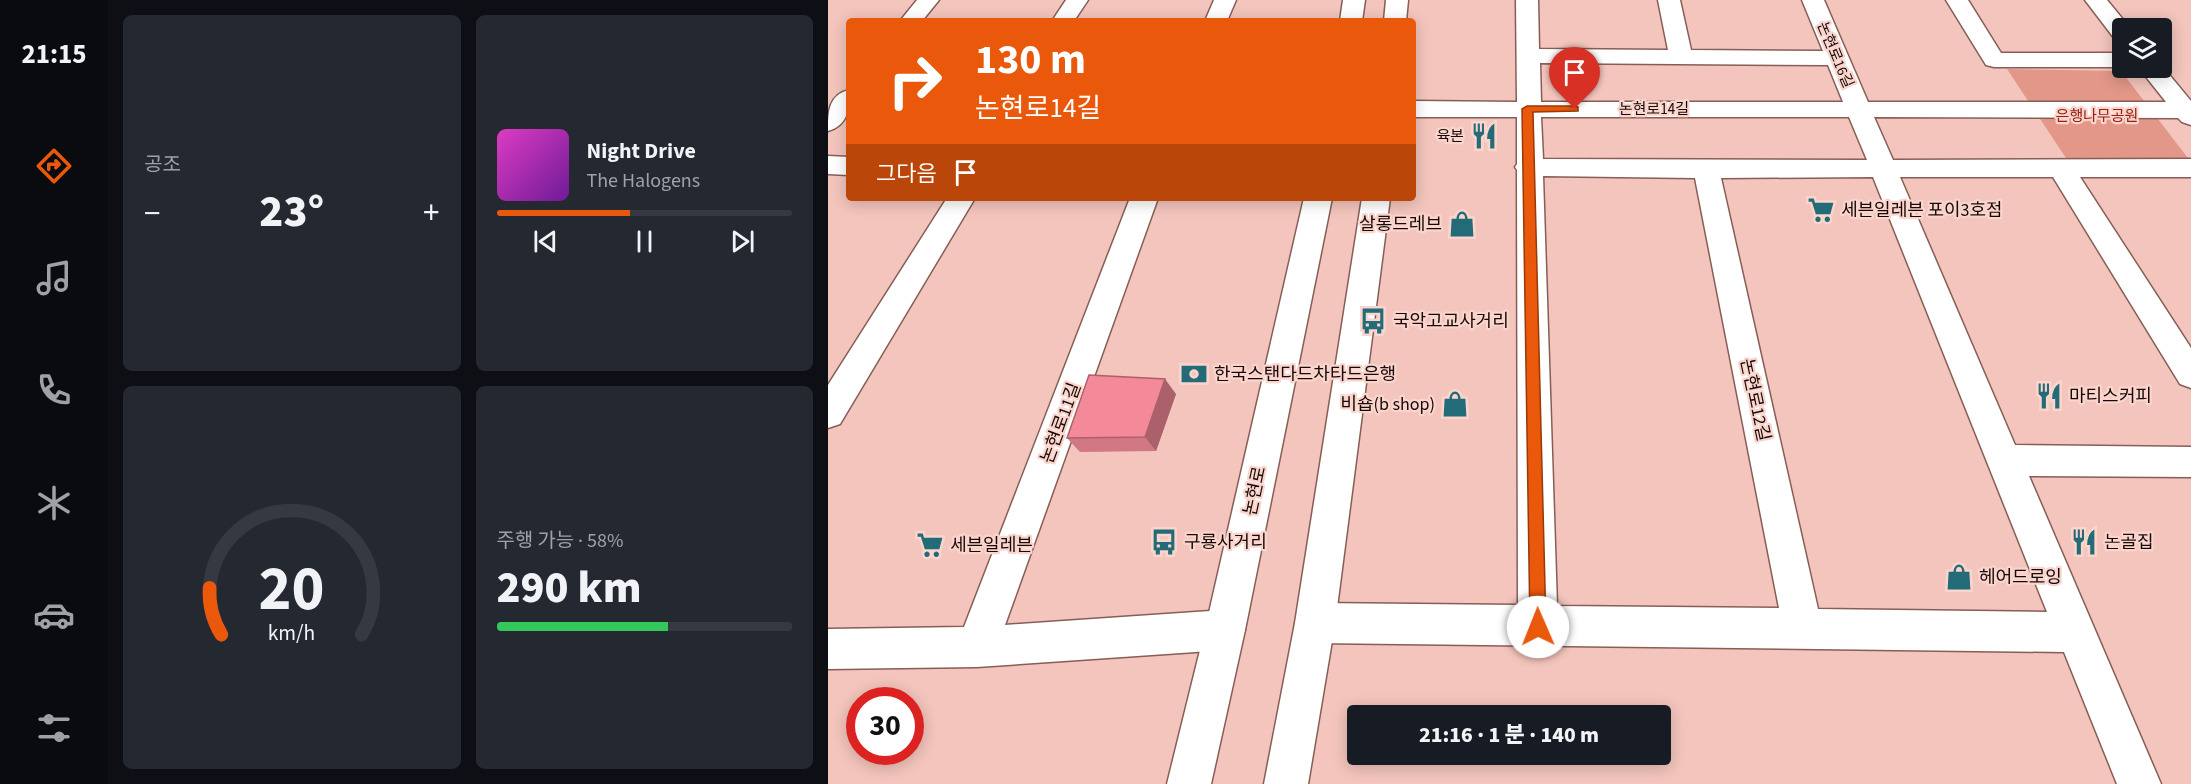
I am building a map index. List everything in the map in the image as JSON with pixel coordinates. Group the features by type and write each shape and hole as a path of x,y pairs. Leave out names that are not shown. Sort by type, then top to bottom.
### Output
{"street":[{"path":"913,18 928,0"},
{"path":"1065,18 1077,0"},
{"path":"1217,18 1225,0"},
{"path":"1351,18 1354,0"},
{"path":"1395,18 1397,0"},
{"path":"1527,0 1527,109 1538,627"},
{"path":"1669,0 1681,56"},
{"name":"논현로16길","path":"1813,0 1858,109"},
{"path":"1957,0 1994,60 2112,60"},
{"path":"2096,0 2112,20"},
{"path":"1527,56 1836,58"},
{"path":"2160,78 2189,112"},
{"name":"논현로14길","path":"1416,109 2016,109 2189,112"},
{"path":"1858,109 2139,784"},
{"path":"828,165 846,166"},
{"path":"1528,166 1706,169 2191,168"},
{"path":"2061,168 2191,375"},
{"name":"논현로12길","path":"1706,169 1803,630"},
{"path":"828,414 959,201"},
{"name":"논현로11길","path":"977,647 1143,201"},
{"name":"논현로","path":"1189,784 1225,630 1317,201"},
{"path":"1286,784 1315,623 1376,201"},
{"path":"2004,460 2191,462"},
{"path":"1315,623 2076,632"},
{"path":"828,649 977,647 1225,630"}],"green space":[{"name":"은행나무공원","path":"2007,69 2112,71 2112,78 2126,78 2191,162 2068,161"}],"building":[{"path":"1089,375 1165,379 1145,437 1067,438"}],"place":[{"name":"육본","path":"1484,136"},
{"name":"세븐일레븐 포이3호점","path":"1821,210"},
{"name":"살롱드레브","path":"1462,224"},
{"name":"국악고교사거리","path":"1373,321"},
{"name":"한국스탠다드차타드은행","path":"1194,374"},
{"name":"마티스커피","path":"2049,396"},
{"name":"비숍(b shop)","path":"1455,404"},
{"name":"구룡사거리","path":"1164,542"},
{"name":"논골집","path":"2084,542"},
{"name":"세븐일레븐","path":"930,545"},
{"name":"헤어드로잉","path":"1959,577"}],"route":[{"path":"1538,627 1527,109 1575,109"}]}
